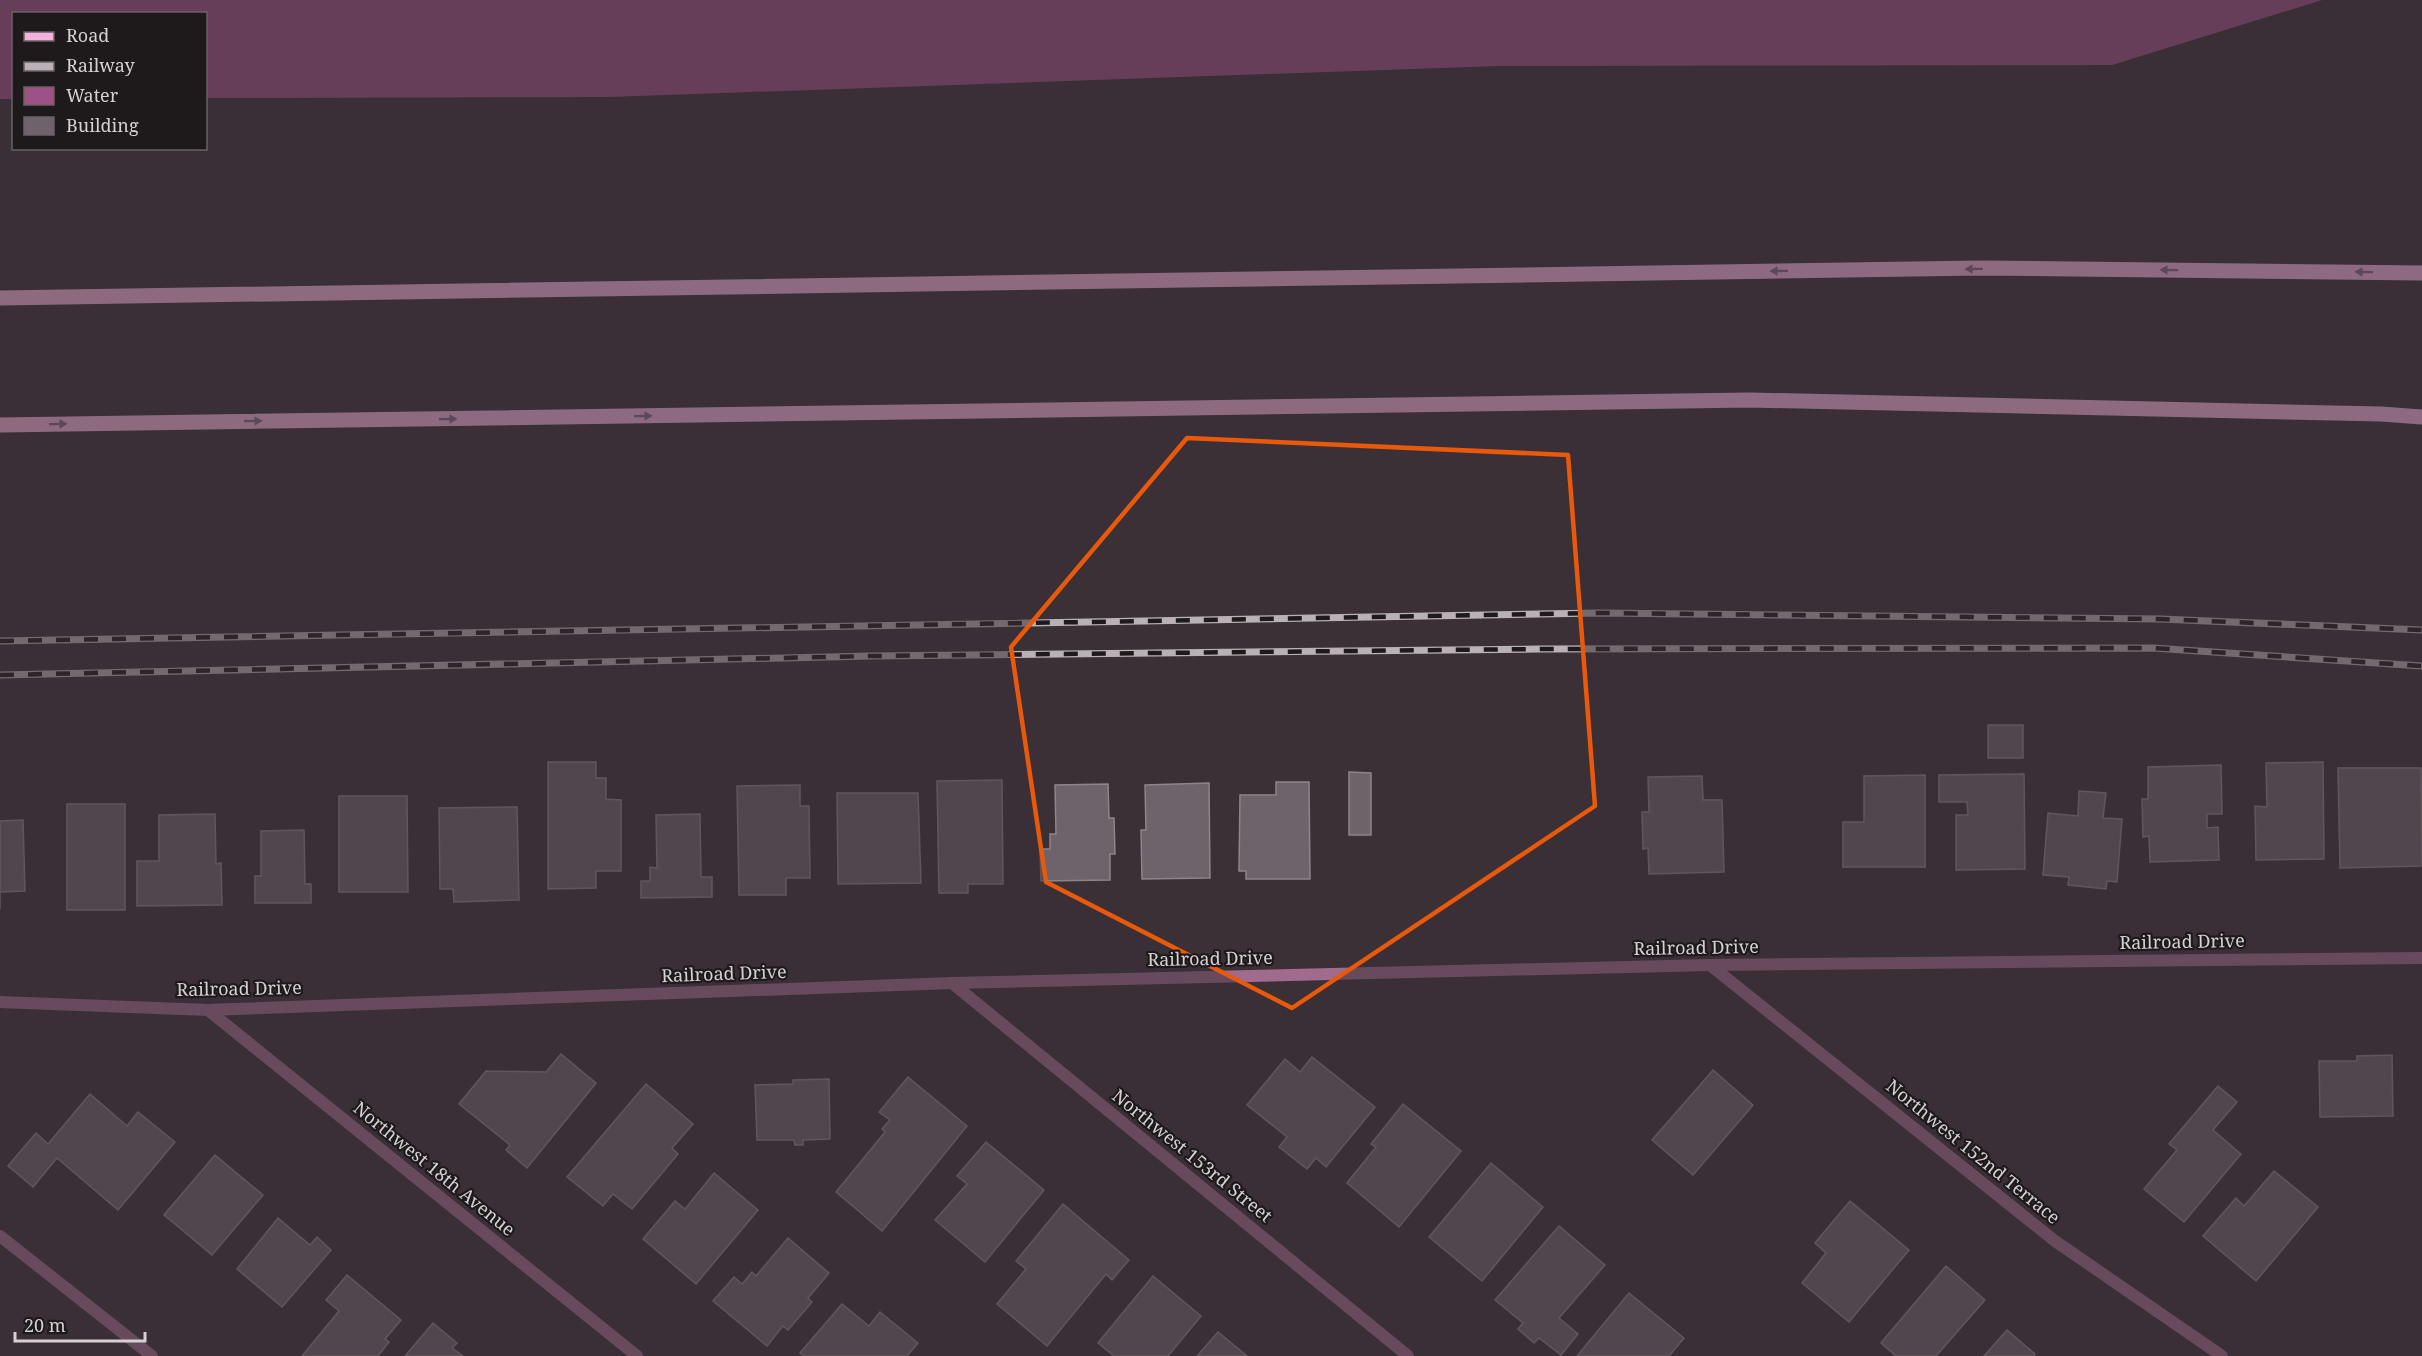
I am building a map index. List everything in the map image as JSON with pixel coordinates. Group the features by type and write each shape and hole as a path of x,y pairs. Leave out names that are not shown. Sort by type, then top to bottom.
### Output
{"main road":[{"path":"0,298 1980,268 2422,273"},
{"path":"0,425 1750,400 2381,414 2422,417"}],"street":[{"name":"Railroad Drive","path":"0,1002 208,1010 952,984 1710,965 2422,958"},
{"name":"Northwest 152nd Terrace","path":"1710,965 2055,1241 2222,1356"},
{"name":"Northwest 153rd Street","path":"952,984 1408,1356"},
{"name":"Northwest 18th Avenue","path":"208,1010 637,1356"},
{"path":"0,1236 152,1356"}],"highlighted area":[{"path":"1187,438 1568,455 1595,806 1292,1008 1046,882 1011,647"}],"water":[{"path":"0,0 2322,0 2112,65 1497,66 608,97 207,98 207,12 12,12 12,99 0,99"}],"building":[{"path":"1988,725 2023,725 2023,758 1988,758"},
{"path":"548,762 596,762 596,778 606,778 606,799 621,800 621,871 596,871 596,888 548,889"},
{"path":"2323,762 2324,859 2256,860 2255,806 2267,807 2266,763"},
{"path":"2221,765 2222,814 2207,814 2207,828 2218,827 2219,860 2150,862 2149,836 2143,837 2142,799 2148,799 2148,767"},
{"path":"2338,768 2421,768 2422,866 2340,868"},
{"path":"1349,772 1371,773 1371,835 1349,835"},
{"path":"2024,774 2025,869 1956,870 1956,815 1968,815 1967,802 1939,802 1939,775"},
{"path":"1925,775 1925,867 1843,867 1843,822 1864,822 1864,776"},
{"path":"1702,776 1703,800 1722,800 1724,872 1649,874 1648,848 1643,849 1642,812 1649,812 1648,777"},
{"path":"1002,780 1003,884 968,884 968,893 939,893 937,781"},
{"path":"1276,782 1309,782 1310,879 1246,879 1246,871 1239,871 1240,795 1276,795"},
{"path":"1209,783 1210,878 1142,879 1141,830 1146,830 1145,785"},
{"path":"1108,784 1109,818 1114,818 1115,854 1110,854 1110,880 1041,881 1040,849 1050,849 1050,834 1056,834 1055,785"},
{"path":"800,785 800,806 809,806 810,878 786,878 786,895 739,895 737,786"},
{"path":"2079,791 2106,793 2103,818 2122,819 2117,882 2107,881 2106,889 2068,885 2069,877 2043,875 2048,813 2078,816"},
{"path":"837,793 918,793 921,883 838,884"},
{"path":"339,796 407,796 408,892 339,892"},
{"path":"67,804 125,804 125,910 67,910"},
{"path":"517,807 519,900 454,902 453,889 440,889 439,808"},
{"path":"215,814 216,864 221,863 222,905 137,906 137,861 159,861 159,815"},
{"path":"700,814 701,877 712,877 712,897 641,898 641,881 650,881 650,867 657,868 656,815"},
{"path":"23,820 25,891 0,892 0,821"},
{"path":"304,830 305,884 311,884 311,903 255,903 255,876 261,876 261,831"},
{"path":"561,1054 596,1083 527,1168 506,1150 510,1145 459,1104 486,1071 546,1072"},
{"path":"2392,1055 2393,1116 2320,1117 2319,1061 2357,1061 2357,1056"},
{"path":"1312,1057 1375,1107 1326,1167 1316,1158 1307,1169 1279,1147 1287,1137 1247,1105 1285,1059 1300,1072"},
{"path":"1713,1070 1753,1105 1693,1175 1652,1140"},
{"path":"908,1077 967,1126 882,1231 836,1192 885,1132 882,1129 890,1120 879,1112"},
{"path":"829,1079 830,1139 803,1140 803,1145 795,1145 794,1140 757,1140 755,1085 793,1084 793,1080"},
{"path":"646,1084 693,1124 672,1148 678,1154 632,1209 613,1194 603,1206 567,1177"},
{"path":"2218,1086 2237,1102 2213,1130 2241,1154 2184,1222 2144,1189 2177,1150 2169,1144"},
{"path":"90,1094 127,1126 138,1112 175,1142 118,1210 57,1158 33,1187 8,1166 36,1133 48,1144"},
{"path":"1403,1104 1461,1151 1399,1227 1347,1183 1376,1147 1371,1144"},
{"path":"986,1142 1044,1190 985,1262 935,1220 967,1184 957,1176"},
{"path":"215,1155 263,1195 212,1255 164,1215"},
{"path":"1491,1163 1543,1207 1482,1281 1429,1237"},
{"path":"2274,1171 2318,1207 2256,1281 2203,1236 2236,1198 2244,1206"},
{"path":"714,1173 758,1210 696,1284 643,1239 675,1201 685,1209"},
{"path":"1850,1201 1909,1250 1849,1322 1802,1283 1826,1253 1815,1243"},
{"path":"1063,1204 1129,1260 1112,1280 1106,1274 1047,1346 997,1304 1026,1269 1016,1261"},
{"path":"278,1218 310,1245 317,1237 331,1250 282,1307 237,1269"},
{"path":"1559,1226 1605,1265 1559,1318 1578,1334 1561,1355 1539,1338 1534,1343 1518,1329 1523,1323 1495,1300"},
{"path":"788,1238 829,1273 808,1298 812,1302 788,1330 783,1326 767,1346 713,1301 734,1277 742,1284 752,1272 756,1276"},
{"path":"1946,1266 1985,1300 1936,1356 1896,1356 1881,1343"},
{"path":"347,1275 401,1320 385,1339 389,1342 378,1356 302,1356 339,1311 326,1300"},
{"path":"1153,1276 1201,1316 1168,1356 1114,1356 1098,1343"},
{"path":"1629,1293 1684,1338 1669,1356 1577,1356"},
{"path":"842,1304 869,1326 880,1312 918,1343 907,1356 804,1356 800,1353"},
{"path":"433,1323 457,1343 452,1348 463,1356 405,1356"},
{"path":"2007,1330 2035,1354 2034,1356 1984,1356"},
{"path":"1218,1332 1247,1356 1197,1356"}],"railway":[{"path":"0,641 1599,613 2160,619 2422,630"},
{"path":"0,675 871,656 1538,649 2153,648 2422,666"}]}
